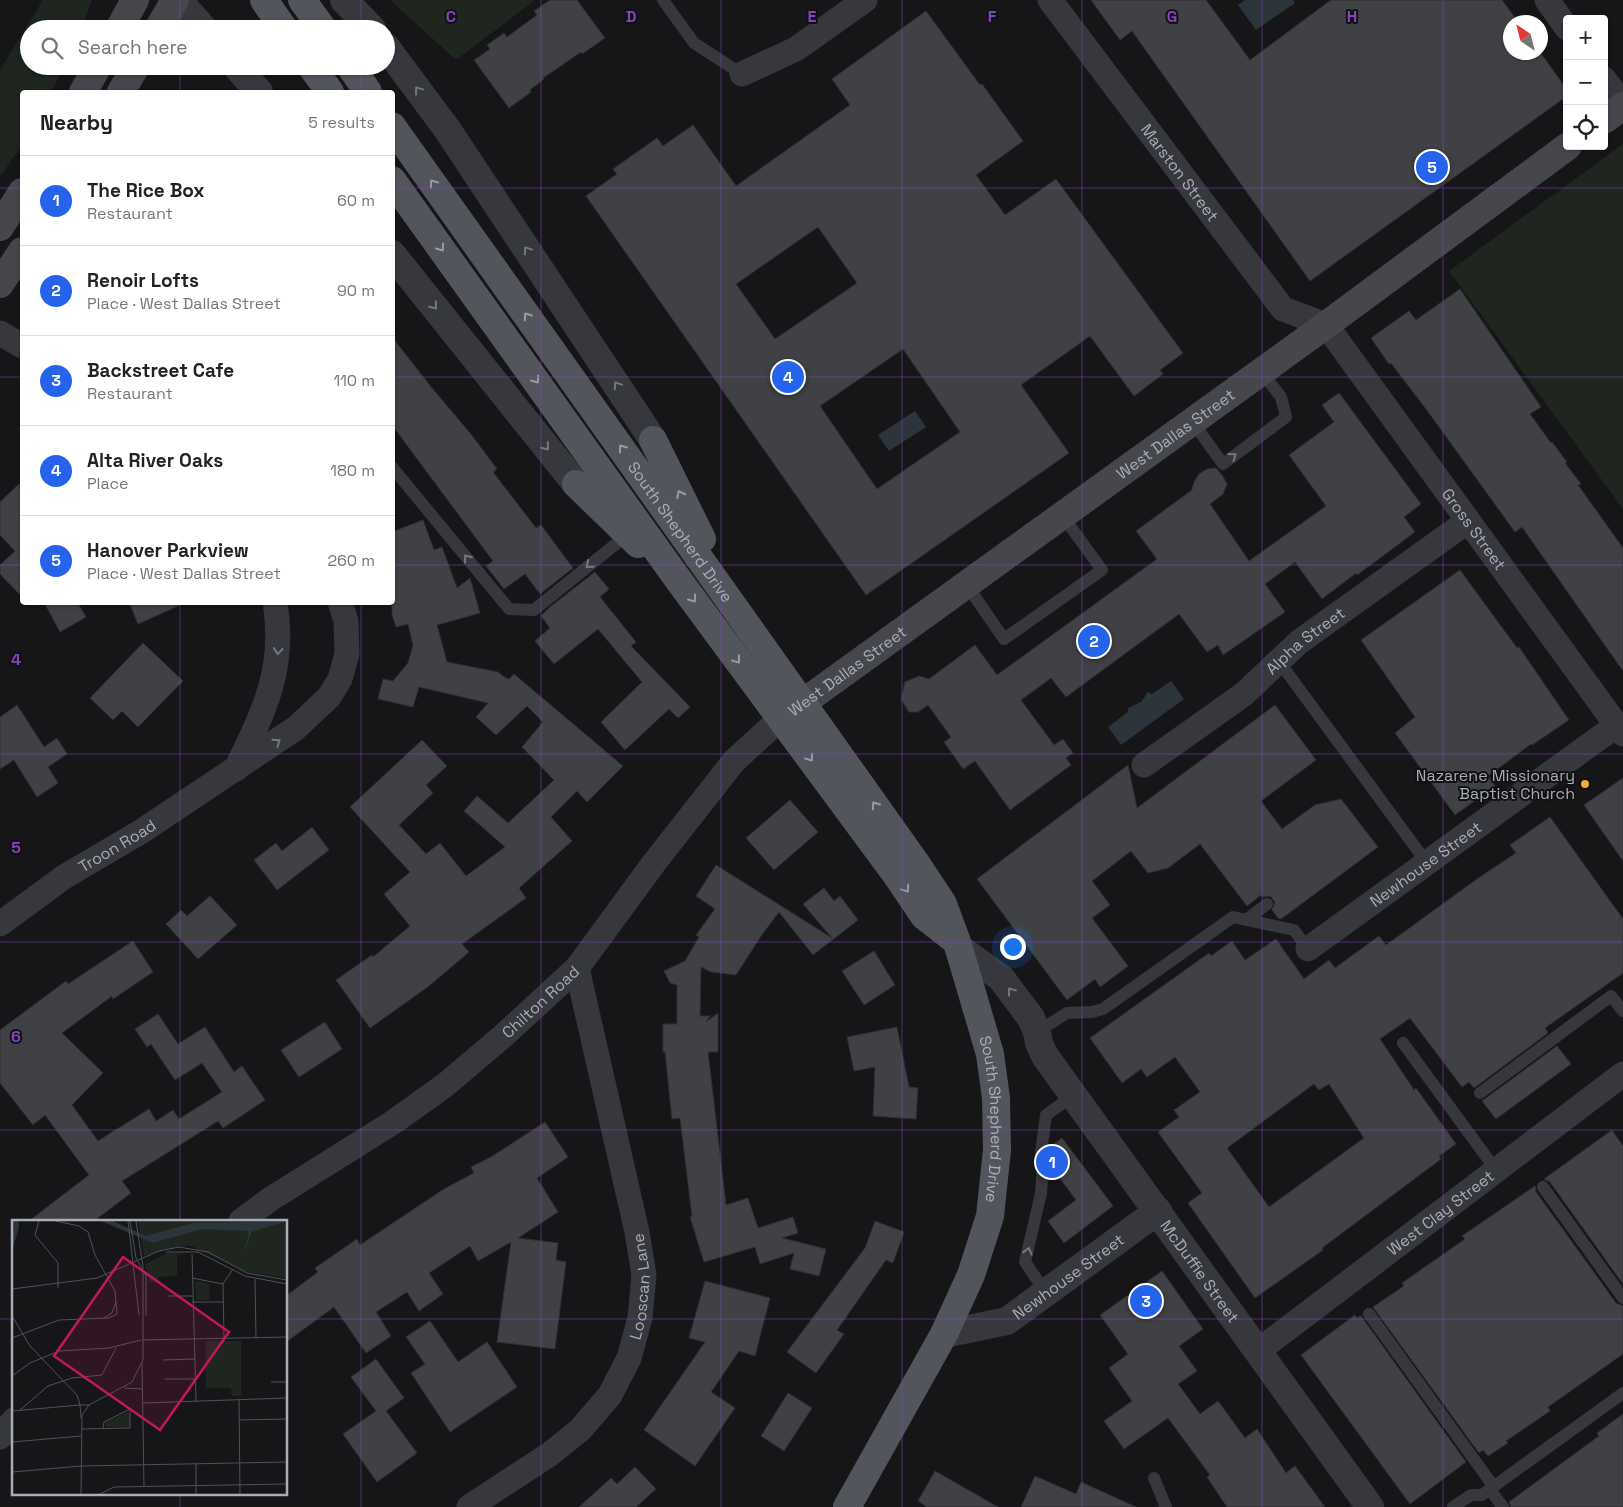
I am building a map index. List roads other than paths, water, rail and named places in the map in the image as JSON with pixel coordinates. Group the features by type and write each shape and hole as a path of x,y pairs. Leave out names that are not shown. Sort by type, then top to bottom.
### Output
{"main road":[{"path":"124,20 136,0"},
{"path":"164,20 177,0"},
{"path":"264,0 278,20"},
{"path":"84,90 93,75"},
{"path":"122,90 131,75"},
{"path":"318,75 329,90"},
{"path":"356,75 367,90"},
{"path":"1608,117 1623,105"},
{"name":"South Shepherd Drive","path":"395,130 741,616 792,710 924,916 957,944 990,1054 996,1098 997,1150 990,1216 970,1275 944,1334 848,1507"},
{"name":"West Dallas Street","path":"792,710 1326,325 1563,150"},
{"name":"South Shepherd Drive","path":"395,184 677,578 792,710"},
{"path":"0,227 20,195"},
{"path":"0,284 20,254"},
{"path":"653,440 741,616"},
{"path":"576,484 626,535 677,578"}],"street":[{"path":"177,0 196,20"},
{"path":"344,0 363,20"},
{"path":"742,74 796,50 865,0"},
{"name":"Marston Street","path":"1050,0 1283,308 1326,325"},
{"path":"1547,0 1563,22"},
{"path":"395,60 447,129 653,440"},
{"path":"244,75 257,90"},
{"path":"1608,84 1623,105"},
{"path":"395,258 576,484"},
{"name":"Gross Street","path":"1326,325 1620,729"},
{"path":"0,333 20,345"},
{"name":"Alpha Street","path":"1144,765 1244,694 1299,642 1468,521"},
{"path":"236,769 258,723 272,685 278,650 278,622 275,605"},
{"name":"Troon Road","path":"0,924 64,877 142,831 296,728 329,697 340,679 347,654 346,620 341,605"},
{"name":"Chilton Road","path":"242,1220 269,1200 392,1123 444,1086 503,1036 577,968 654,863 734,761 792,710"},
{"name":"Newhouse Street","path":"1308,949 1426,863 1620,729"},
{"name":"McDuffie Street","path":"957,944 1001,978 1032,1018 1045,1056 1370,1507"},
{"name":"Looscan Lane","path":"469,1507 550,1454 580,1430 610,1395 629,1358 640,1318 644,1275 637,1232 577,968"},
{"name":"West Clay Street","path":"1258,1351 1623,1074"},
{"name":"Newhouse Street","path":"944,1334 1007,1321 1158,1211"},
{"path":"0,1437 12,1422"}],"lane":[{"path":"663,0 694,43 742,74"},
{"path":"1192,421 1223,464 1286,417 1281,397 1261,372"},
{"path":"395,471 509,609 534,610 626,535"},
{"path":"966,584 1004,639 1102,570 1062,516"},
{"path":"1278,660 1426,863"},
{"path":"1246,920 1267,904"},
{"path":"1037,1032 1067,1013 1092,1012 1103,1009 1233,917 1294,930 1308,949"},
{"path":"1480,1093 1612,996 1623,1010"},
{"path":"1403,1043 1496,1170"},
{"path":"1046,1292 1025,1262 1040,1193 1043,1165 1041,1153 1046,1115 1074,1095"},
{"path":"1543,1187 1623,1298"},
{"path":"1368,1314 1487,1495 1503,1507"},
{"path":"1453,1507 1471,1495 1487,1495 1623,1393"},
{"path":"1154,1478 1166,1507"}],"place":[{"name":"Hanover Parkview","path":"1432,167"},
{"name":"Alta River Oaks","path":"788,377"},
{"name":"Renoir Lofts","path":"1094,641"},
{"name":"Nazarene Missionary Baptist Church","path":"1585,784"},
{"name":"The Rice Box","path":"1052,1162"},
{"name":"Backstreet Cafe","path":"1146,1301"}]}
